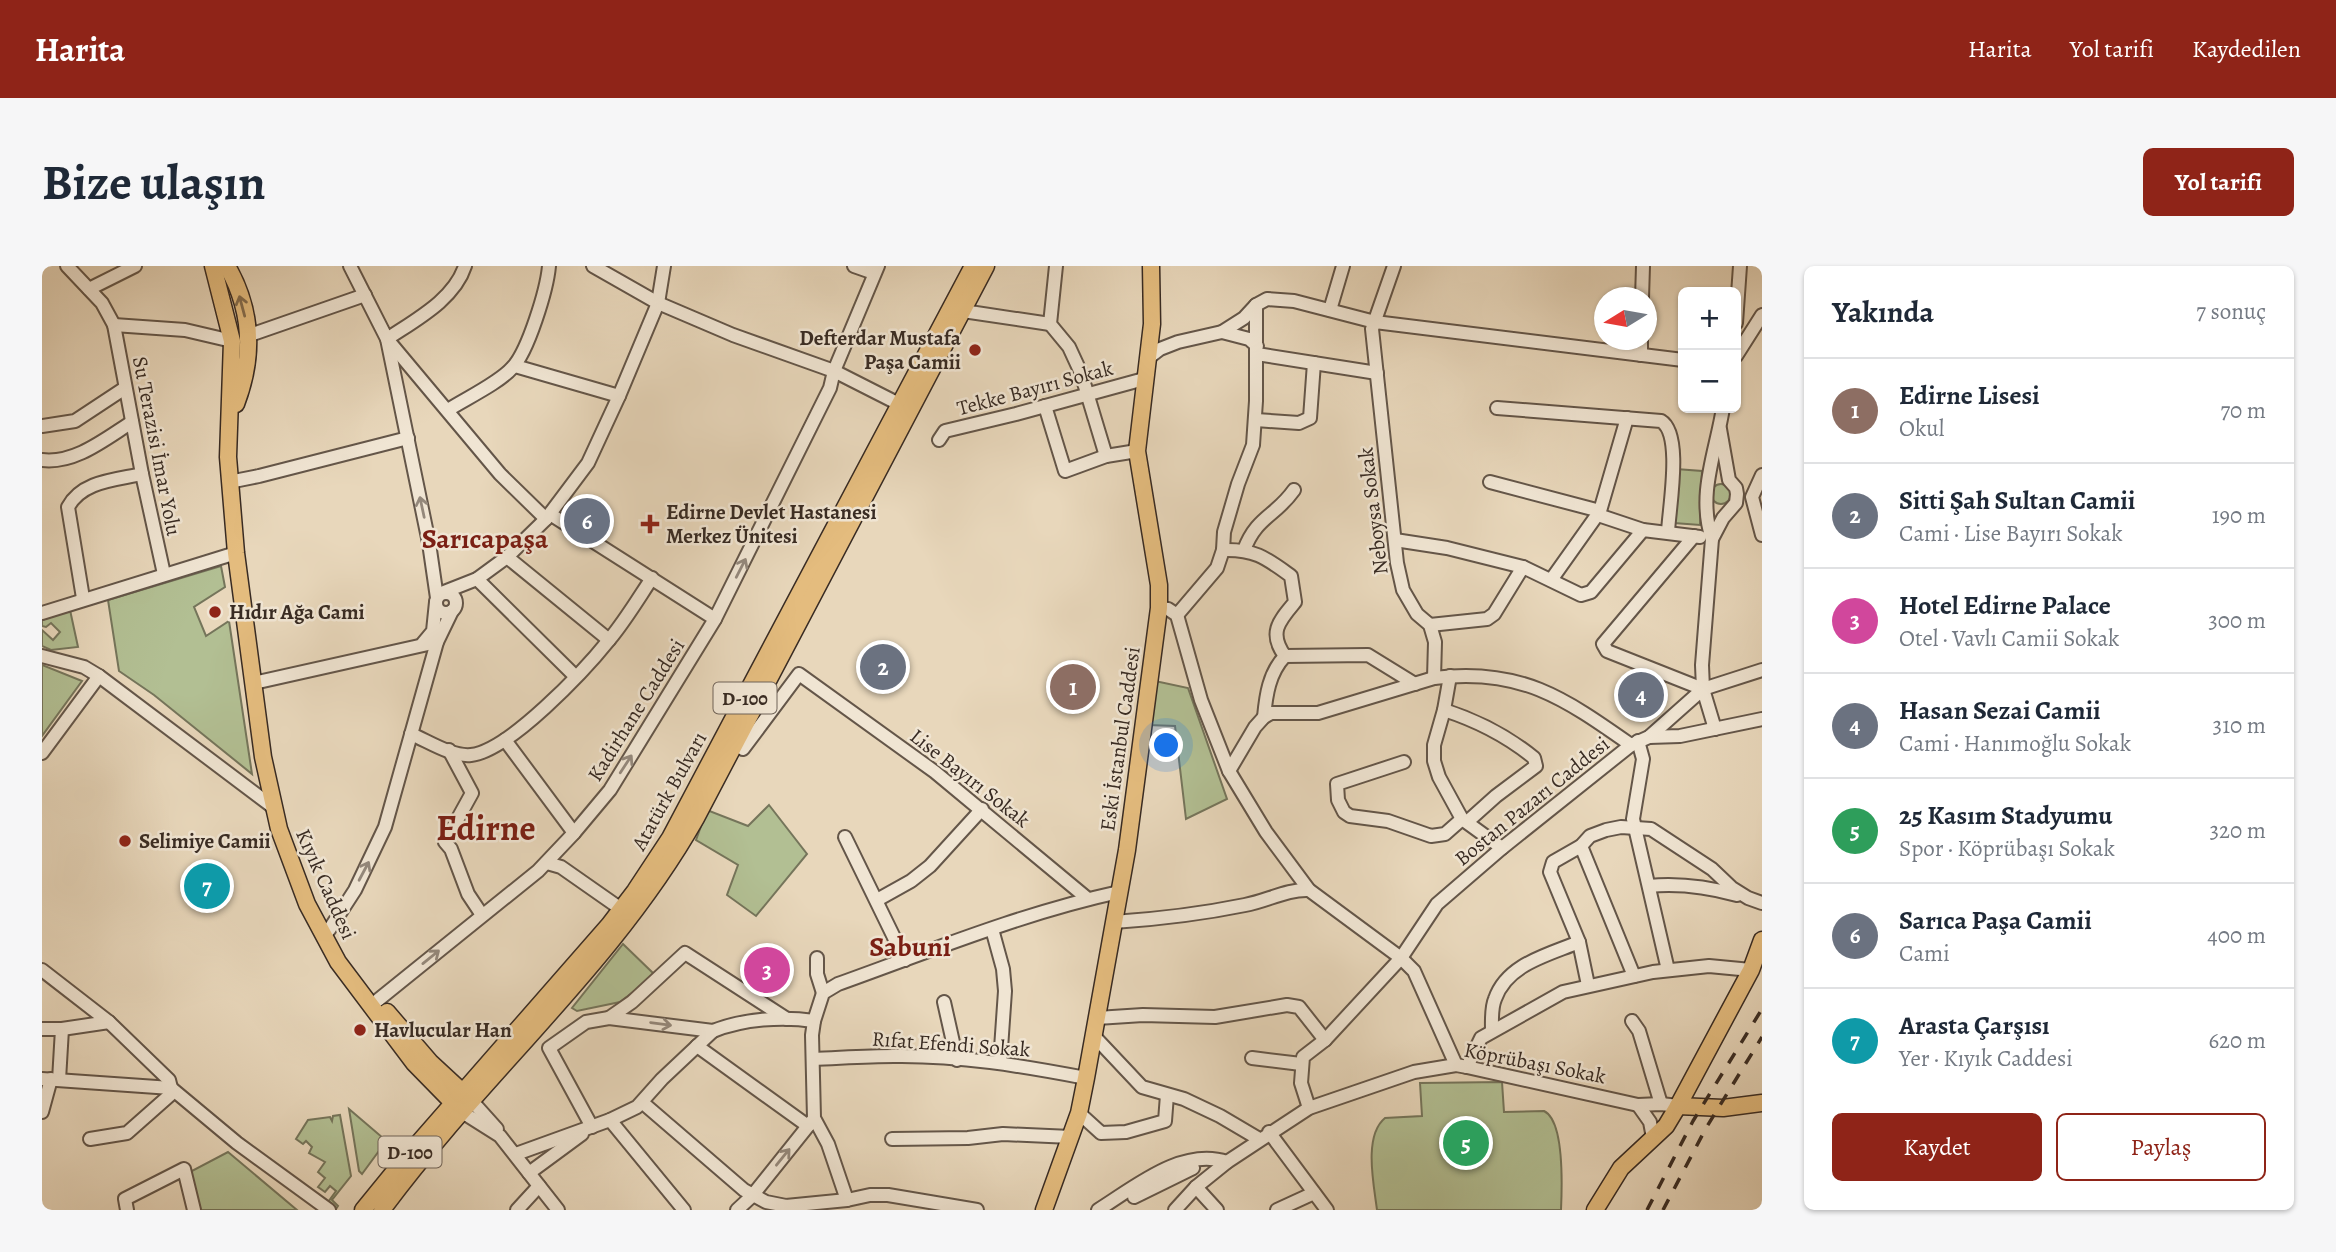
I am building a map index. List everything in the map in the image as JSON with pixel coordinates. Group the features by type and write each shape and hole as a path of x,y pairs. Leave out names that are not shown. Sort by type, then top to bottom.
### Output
{"main road":[{"name":"Kıyık Caddesi","path":"213,266 232,341 229,482 236,553 263,757 283,843 326,933 374,1003 465,1100"},
{"name":"Atatürk Bulvarı","path":"382,1210 465,1100 621,909 682,817 973,266"},
{"name":"Atatürk Bulvarı","path":"363,1210 622,929 645,899 683,841 986,266"},
{"name":"Eski İstanbul Caddesi","path":"1044,1210 1079,1113 1086,1078 1119,892 1159,608 1159,584 1137,451 1152,324 1150,266"},
{"name":"Kıyık Caddesi","path":"231,419 249,363 250,335 232,268"},
{"name":"Kıyık Caddesi","path":"254,684 260,695 286,827 326,933"},
{"path":"1595,1210 1621,1168 1666,1126 1751,970 1762,940"},
{"path":"1678,1106 1723,1108 1762,1103"}],"street":[{"path":"67,266 102,303 114,325 185,330 232,341"},
{"path":"89,289 135,266"},
{"path":"387,339 443,297 453,287 465,266"},
{"path":"447,410 511,371 519,360 547,286 549,266"},
{"path":"593,266 658,303 733,335 834,371 901,405"},
{"path":"439,597 477,579 507,557 548,517 588,463 658,303 664,266"},
{"path":"854,266 876,270"},
{"path":"1050,324 1056,266"},
{"path":"1330,310 1343,266"},
{"name":"Neboysa Sokak","path":"1394,266 1373,329 1377,373 1402,590 1417,614 1430,625"},
{"path":"1642,287 1643,266"},
{"path":"1739,287 1740,266"},
{"path":"353,267 387,339 500,474 548,517 652,578 715,619"},
{"name":"Kadirhane Caddesi","path":"374,1003 547,863 610,790 715,619 830,388 834,371 876,270"},
{"path":"250,335 365,295"},
{"path":"1147,359 1169,345 1222,332 1267,299 1294,301 1375,322 1678,359"},
{"path":"1177,615 1217,568 1238,484 1253,445 1256,420 1256,305"},
{"path":"963,311 1050,324 1069,347 1081,373 1106,456"},
{"path":"1740,350 1762,315"},
{"name":"Su Terazisi İmar Yolu","path":"114,325 164,574"},
{"path":"1222,332 1250,340 1257,350 1377,373"},
{"path":"387,339 439,597 431,636 418,646"},
{"path":"1641,350 1641,355"},
{"path":"1256,420 1299,423 1310,418 1314,363"},
{"path":"514,366 619,396"},
{"name":"Tekke Bayırı Sokak","path":"939,440 945,431 1144,379"},
{"path":"42,425 75,421 125,388"},
{"path":"1045,406 1065,471 1106,456 1137,451"},
{"path":"1497,408 1661,421 1667,425 1671,433 1673,453 1668,531"},
{"path":"1715,729 1703,689 1702,665 1712,538 1708,524 1707,485 1722,413"},
{"path":"1551,580 1599,513 1627,418"},
{"path":"42,460 69,458 132,422"},
{"path":"1712,538 1737,495 1736,488 1729,480 1720,429"},
{"path":"229,482 408,438"},
{"path":"83,598 68,507 72,499 86,487 142,474"},
{"path":"1762,475 1757,498 1762,535"},
{"path":"1707,485 1717,478 1729,480"},
{"path":"1490,482 1599,513 1643,530 1712,538"},
{"path":"1244,550 1251,532 1263,518 1284,504 1294,490"},
{"path":"1737,495 1757,498"},
{"path":"1706,500 1717,509 1731,508"},
{"path":"1395,540 1447,548 1523,566 1581,595 1591,592 1643,530"},
{"path":"1693,536 1604,644 1607,651 1703,689"},
{"path":"1223,550 1244,550 1264,556 1291,576 1295,602 1280,620 1276,634 1277,646 1285,656"},
{"path":"42,613 83,598 236,553"},
{"path":"507,557 609,640"},
{"path":"1434,678 1435,642 1430,625 1487,619 1494,614 1523,566"},
{"path":"411,734 449,750 469,755 505,740 531,720 609,640 652,578"},
{"path":"326,933 355,890 385,827 437,642 454,608 477,579"},
{"path":"477,579 575,676"},
{"path":"439,597 454,596 454,608"},
{"path":"1159,608 1168,609 1177,615 1201,700 1229,771 1266,831 1309,890 1401,958 1414,971 1462,1066 1481,1038 1563,992 1668,970 1709,966 1751,970"},
{"path":"254,684 437,642"},
{"path":"1264,717 1267,690 1278,663 1285,656 1368,655 1415,684"},
{"path":"42,656 84,667 99,676 273,807"},
{"name":"Bostan Pazarı Caddesi","path":"1301,1064 1303,1057 1325,1040 1401,958 1437,904 1502,848 1703,689 1762,670"},
{"name":"Lise Bayırı Sokak","path":"743,749 799,674 935,772 1088,899"},
{"path":"42,753 99,676"},
{"path":"1229,771 1255,727 1272,713 1318,713 1434,678 1450,676 1499,678 1538,688 1639,741 1680,736 1762,719"},
{"path":"1450,676 1434,745 1438,776 1465,821 1502,848"},
{"path":"1404,762 1337,784 1338,800 1344,812 1350,816 1388,821 1431,836 1444,834 1536,766 1534,758 1504,734 1475,720 1444,710"},
{"path":"505,740 574,833"},
{"path":"1639,741 1643,759 1634,802 1634,828 1668,970"},
{"path":"449,750 472,793 445,842 451,849 468,894 482,915"},
{"path":"877,900 911,881 930,866 982,809"},
{"path":"1588,985 1579,942 1550,872 1553,862 1581,846 1590,835 1621,827 1651,829 1712,869 1732,888 1748,898"},
{"path":"845,837 905,960"},
{"path":"1581,846 1634,976"},
{"path":"547,863 561,867 621,909"},
{"path":"1648,886 1668,884 1712,888 1762,903"},
{"path":"1114,922 1203,914 1257,903 1295,890 1309,890"},
{"path":"823,993 838,984 992,929 1119,892"},
{"path":"992,929 1003,969 1005,991 1000,1063"},
{"path":"1492,1031 1494,1001 1500,987 1517,969 1579,942"},
{"path":"609,1018 632,1002 685,953 787,1019"},
{"path":"737,1210 752,1196 811,1122 814,1021 823,993 817,974 817,958"},
{"path":"42,970 109,1022 169,1080 170,1096 127,1133 90,1139"},
{"path":"944,1002 957,1060"},
{"path":"1097,1018 1143,1015 1215,1017 1287,1005 1300,1007 1325,1040"},
{"path":"592,1126 549,1048 586,1022 609,1018 713,1031"},
{"path":"516,1154 610,1120 643,1103 662,1079 713,1031 725,1026 761,1020 814,1021"},
{"path":"1632,1021 1639,1031 1661,1104"},
{"path":"42,1029 109,1022"},
{"path":"42,1112 62,1029"},
{"path":"1093,1035 1142,1087 1184,1099 1264,1135 1327,1210"},
{"path":"697,1046 811,1122 828,1143 847,1200"},
{"name":"Rıfat Efendi Sokak","path":"813,1059 896,1056 957,1060 1000,1063 1086,1078"},
{"path":"1252,1058 1301,1064 1301,1083 1309,1108"},
{"name":"Köprübaşı Sokak","path":"1175,1210 1196,1187 1227,1161 1309,1108 1414,1072 1462,1066 1638,1105 1678,1106"},
{"path":"51,1079 171,1088 237,1143 329,1210"},
{"path":"1079,1113 1101,1133 1126,1132 1165,1121 1167,1095"},
{"path":"465,1100 490,1120 500,1136"},
{"path":"465,1100 516,1154 558,1210"},
{"path":"643,1103 752,1196 778,1206 822,1207 870,1195 900,1196 977,1210"},
{"path":"1638,1105 1650,1122 1653,1138"},
{"path":"610,1120 684,1210"},
{"path":"529,1173 592,1126"},
{"path":"891,1139 968,1138 1003,1134 1071,1137"},
{"path":"1098,1210 1165,1170 1203,1158 1227,1161"},
{"path":"1112,1210 1181,1172 1227,1161"},
{"path":"127,1210 125,1199 184,1169 194,1210"},
{"path":"517,1210 539,1186"},
{"path":"1196,1187 1217,1210"},
{"path":"1277,1210 1314,1193"},
{"path":"847,1200 937,1210"}],"green space":[{"path":"1676,469 1702,471 1700,525 1674,523"},
{"path":"1717,484 1725,484 1731,494 1725,504 1717,504 1711,498 1711,490"},
{"path":"221,566 225,587 194,607 206,636 229,621 252,774 154,695 119,671 108,600"},
{"path":"70,610 78,647 51,650 42,646 42,630 53,640 60,632 51,623 46,627 42,626 42,620"},
{"path":"42,665 82,681 42,736"},
{"path":"1155,681 1188,688 1227,799 1186,819 1175,726 1148,725"},
{"path":"769,805 807,854 756,916 727,895 738,865 696,840 707,810 748,826"},
{"path":"623,944 655,975 620,1002 577,1011 572,1008"},
{"path":"1502,1082 1504,1112 1544,1111 1551,1117 1556,1128 1561,1156 1561,1210 1377,1210 1372,1175 1372,1148 1378,1126 1385,1118 1422,1116 1420,1083"},
{"path":"349,1109 383,1138 380,1141 384,1144 362,1174 359,1171"},
{"path":"340,1115 351,1176 332,1200 338,1206 336,1209 328,1202 336,1191 330,1186 325,1192 318,1187 325,1178 318,1172 325,1162 309,1153 312,1147 306,1141 303,1144 296,1139 308,1120 330,1117 332,1121 333,1116"},
{"path":"228,1152 297,1210 199,1210 188,1173"}],"railway":[{"path":"1647,1210 1693,1121 1762,1009"},
{"path":"1663,1210 1706,1128 1762,1037"}],"place":[{"name":"Defterdar Mustafa Paşa Camii","path":"975,350"},
{"name":"Sarıca Paşa Camii","path":"587,521"},
{"name":"Edirne Devlet Hastanesi Merkez Ünitesi","path":"650,524"},
{"name":"Hıdır Ağa Cami","path":"215,612"},
{"name":"Sitti Şah Sultan Camii","path":"883,667"},
{"name":"Edirne Lisesi","path":"1073,687"},
{"name":"Hasan Sezai Camii","path":"1641,695"},
{"name":"Selimiye Camii","path":"125,841"},
{"name":"Arasta Çarşısı","path":"207,886"},
{"name":"Hotel Edirne Palace","path":"767,970"},
{"name":"Havlucular Han","path":"360,1030"},
{"name":"25 Kasım Stadyumu","path":"1466,1143"}],"district":[{"name":"Sarıcapaşa","path":"485,538"},
{"name":"Edirne","path":"486,828"},
{"name":"Sabuni","path":"910,946"}]}
